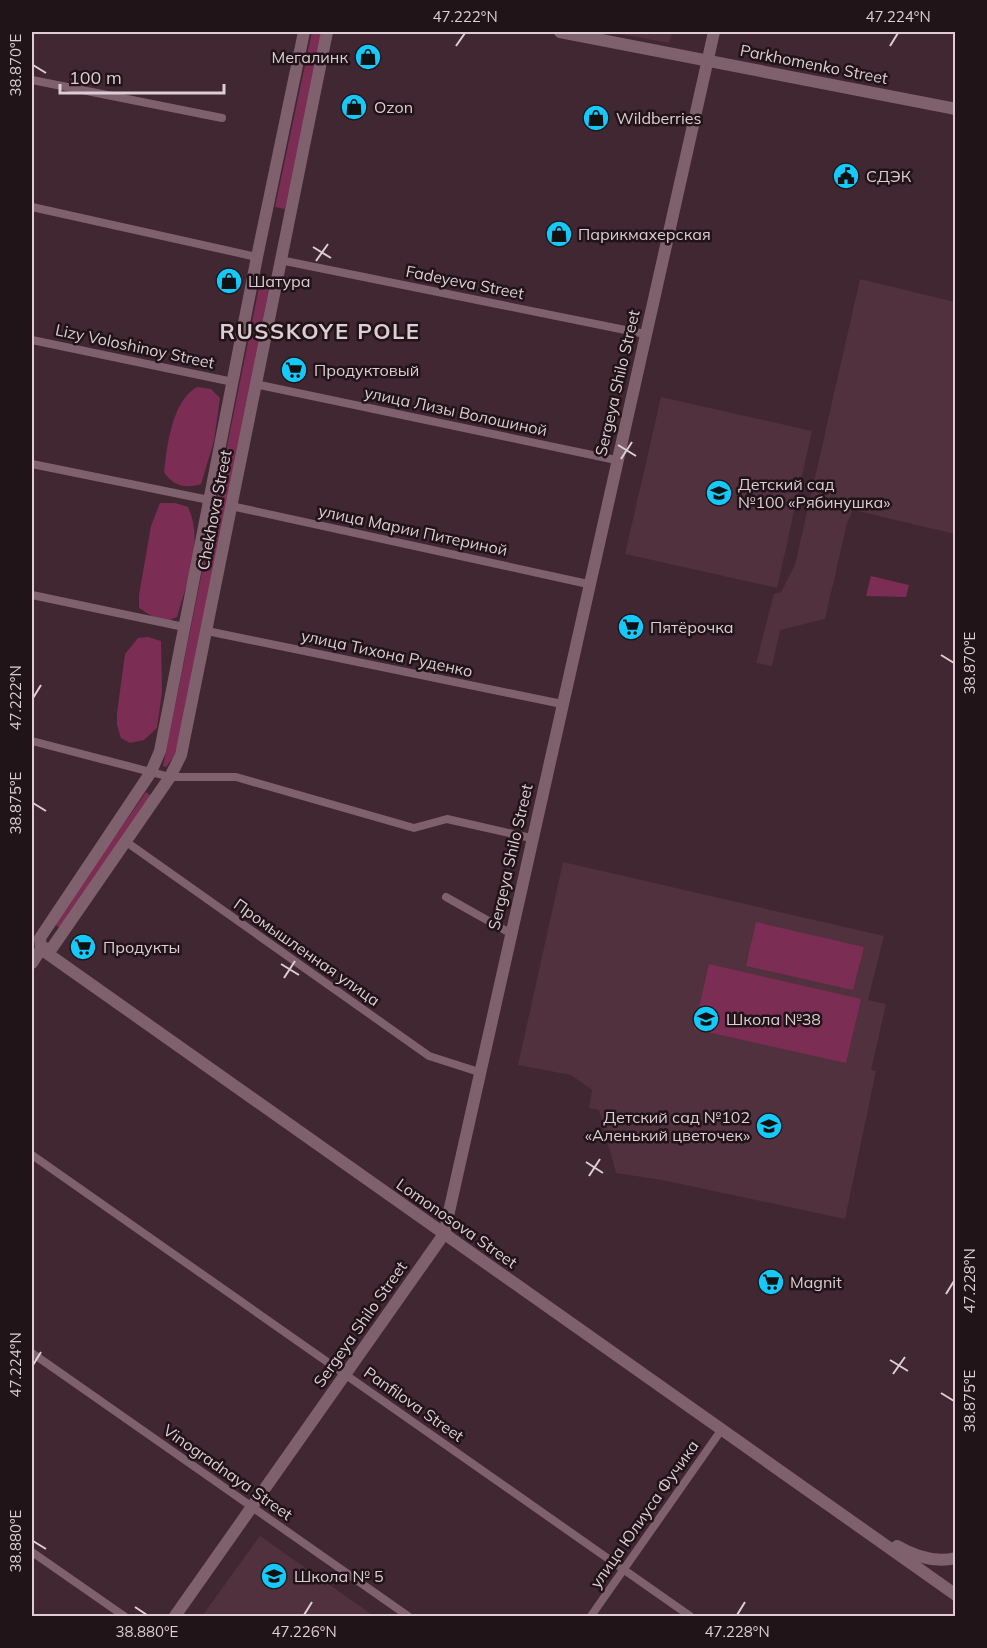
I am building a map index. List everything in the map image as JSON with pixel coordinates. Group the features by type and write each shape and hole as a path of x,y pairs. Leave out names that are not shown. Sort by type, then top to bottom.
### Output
{"street":[{"name":"Chekhova Street","path":"32,963 40,938 152,772 162,743 257,257 304,32"},
{"name":"Chekhova Street","path":"36,946 52,948 170,777 181,755 327,32"},
{"name":"Parkhomenko Street","path":"560,32 956,110"},
{"name":"Sergeya Shilo Street","path":"175,1617 444,1234 588,584 714,32"},
{"path":"32,80 222,118"},
{"path":"32,207 257,257 280,260"},
{"name":"Fadeyeva Street","path":"280,260 645,334"},
{"name":"Lizy Voloshinoy Street","path":"32,340 233,382"},
{"name":"улица Лизы Волошиной","path":"255,384 616,460"},
{"path":"32,464 209,500"},
{"name":"улица Марии Питериной","path":"231,506 588,584"},
{"path":"32,595 184,627"},
{"name":"улица Тихона Руденко","path":"207,631 562,704"},
{"path":"32,741 170,777 236,777 414,828 447,819 531,838"},
{"name":"Промышленная улица","path":"125,841 429,1056 479,1072"},
{"path":"446,897 510,933"},
{"name":"Lomonosova Street","path":"36,946 864,1529"},
{"name":"Panfilova Street","path":"32,1155 690,1617"},
{"name":"Vinogradnaya Street","path":"32,1353 408,1617"},
{"name":"улица Юлиуса Фучика","path":"591,1617 722,1429"},
{"path":"864,1529 904,1550 926,1558 937,1560 956,1558"},
{"path":"864,1529 956,1595"},
{"path":"32,1552 124,1617"}],"shaded area":[{"path":"312,32 322,32 285,209 275,207"},
{"path":"609,32 672,32 669,43"},
{"path":"261,277 271,278 179,740 174,756 166,767 163,766"},
{"path":"860,279 955,302 955,534 853,510 847,523 825,619 780,630 772,666 756,663 774,594 781,592 795,565"},
{"path":"197,387 211,389 220,398 214,441 201,484 185,486 175,483 164,472 165,461 176,413 182,402"},
{"name":"Детский сад №100 «Рябинушка»","path":"661,397 812,431 777,588 625,554"},
{"path":"160,503 175,503 188,507 193,520 194,534 192,562 177,617 163,623 139,608 139,595 151,526"},
{"path":"871,576 909,585 906,597 866,596"},
{"path":"148,637 161,641 162,692 157,728 144,740 130,743 121,738 117,725 125,654 138,638"},
{"path":"146,792 151,796 60,928 54,924"},
{"name":"Школа №38","path":"563,862 884,936 868,1000 886,1004 871,1070 876,1071 845,1219 662,1180 616,1173 599,1110 589,1108 592,1090 571,1075 518,1065"},
{"path":"756,922 864,947 853,990 746,966"},
{"path":"709,964 861,999 846,1063 694,1029"},
{"name":"Школа № 5","path":"260,1536 374,1616 202,1616"}],"place":[{"name":"Мегалинк","path":"368,57"},
{"name":"Ozon","path":"354,107"},
{"name":"Wildberries","path":"596,118"},
{"name":"СДЭК","path":"846,176"},
{"name":"Парикмахерская","path":"559,234"},
{"name":"Шатура","path":"229,281"},
{"name":"Продуктовый","path":"294,370"},
{"name":"Детский сад №100 «Рябинушка»","path":"719,493"},
{"name":"Пятёрочка","path":"631,627"},
{"name":"Продукты","path":"83,947"},
{"name":"Школа №38","path":"706,1019"},
{"name":"Детский сад №102 «Аленький цветочек»","path":"769,1126"},
{"name":"Magnit","path":"771,1282"},
{"name":"Школа № 5","path":"274,1576"}],"district":[{"name":"RUSSKOYE POLE","path":"320,331"}]}
